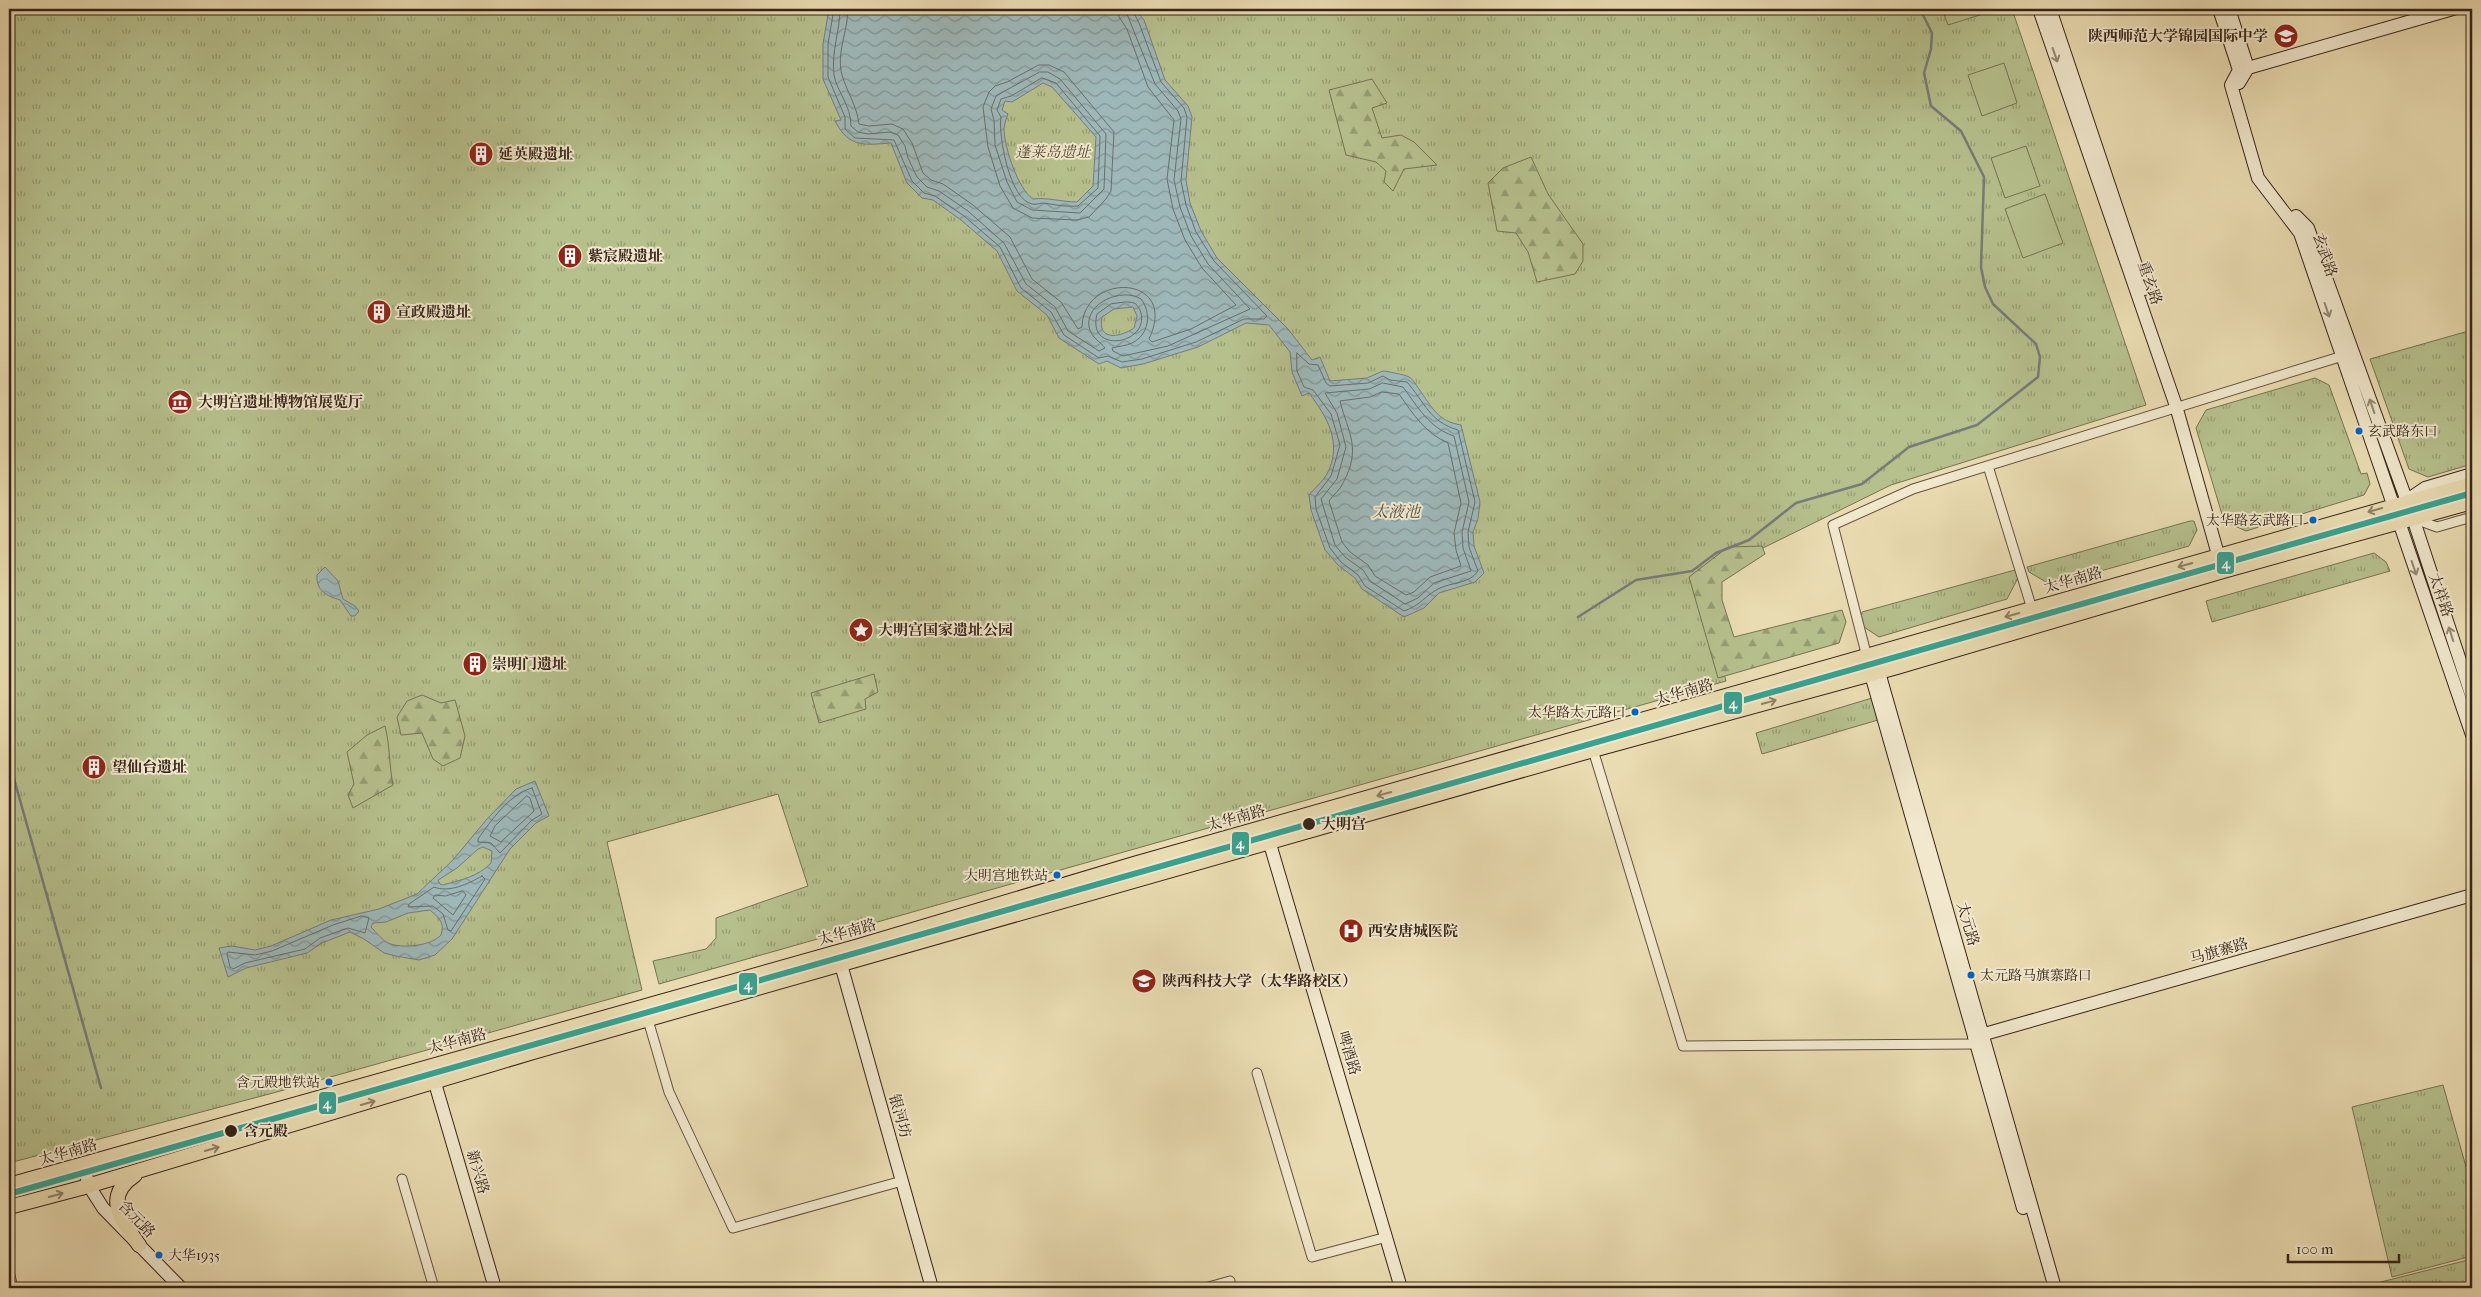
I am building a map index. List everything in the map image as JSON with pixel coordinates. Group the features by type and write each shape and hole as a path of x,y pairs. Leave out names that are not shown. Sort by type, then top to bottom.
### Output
{"main road":[{"name":"太华南路","path":"9,1207 85,1187 648,1020 839,958 1265,827 2472,484"},
{"name":"太华南路","path":"9,1185 430,1065 1270,843 1593,750 1874,674 2226,570 2472,502"},
{"path":"139,1246 123,1220 117,1202 118,1192 124,1184 144,1169"}],"street":[{"name":"重玄路","path":"2039,9 2180,406"},
{"name":"重玄路","path":"2050,9 2180,406 2226,570"},
{"path":"2219,9 2243,69"},
{"path":"2228,9 2243,69"},
{"path":"2243,69 2453,9"},
{"name":"玄武路","path":"2243,69 2238,82 2265,176 2308,228 2348,354 2400,503 2413,518"},
{"path":"1871,656 1833,525 1913,490 2348,354"},
{"path":"1988,466 2032,609"},
{"path":"2400,503 2425,488 2472,474"},
{"name":"玄武路","path":"2398,522 2400,503"},
{"path":"2413,518 2437,527 2472,517"},
{"name":"太祥路","path":"2413,518 2472,697"},
{"name":"太祥路","path":"2398,522 2472,733"},
{"name":"太元路","path":"1871,656 1874,674 1979,1039 2055,1288"},
{"path":"1593,750 1683,1046 1979,1039"},
{"name":"啤酒路","path":"1265,827 1401,1288"},
{"name":"马旗寨路","path":"1979,1039 2472,895"},
{"name":"马旗寨路","path":"1979,1039 2472,903"},
{"name":"银河坊","path":"839,958 932,1288"},
{"path":"648,1020 669,1092 733,1228 902,1181"},
{"name":"太元路","path":"1979,1039 2046,1288"},
{"name":"新兴路","path":"430,1065 495,1288"},
{"path":"1257,1073 1312,1257 1387,1237"},
{"name":"含元路","path":"79,1166 85,1187 97,1213 173,1288"},
{"path":"402,1178 434,1288"},
{"name":"含元路","path":"85,1187 139,1246 181,1288"},
{"path":"9,1271 13,1288"},
{"path":"1205,1288 1230,1281"}],"green space":[{"name":"大明宫国家遗址公园","path":"9,9 2012,9 2146,405 1891,485 1700,579 1726,681 659,984 653,961 706,949 716,938 716,918 808,886 778,794 607,842 642,990 273,1093 9,1163"},
{"path":"1942,9 1985,9 1986,13 1948,25"},
{"path":"2004,63 2017,103 1982,116 1968,75"},
{"path":"1372,79 1387,103 1372,108 1382,138 1401,135 1414,142 1437,165 1404,169 1393,191 1384,182 1386,171 1376,162 1346,155 1329,90"},
{"path":"2026,146 2040,186 2005,198 1991,158"},
{"path":"1531,157 1548,194 1583,244 1583,261 1575,274 1537,282 1528,252 1516,233 1497,231 1488,183 1503,168"},
{"path":"2045,194 2063,243 2023,258 2005,209"},
{"path":"2472,330 2472,464 2428,477 2409,469 2370,359"},
{"path":"2315,378 2329,385 2361,474 2367,473 2370,484 2364,495 2246,531 2224,521 2196,428 2206,410"},
{"path":"2194,521 2197,530 2189,546 2051,585 2029,572 2027,567"},
{"path":"1762,546 1765,554 1722,582 1722,600 1734,637 1842,610 1846,622 1839,643 1718,678 1689,577 1728,547"},
{"path":"2374,553 2386,562 2390,571 2212,622 2206,601"},
{"path":"2015,570 2018,578 2007,599 1879,637 1861,625 1858,616 1862,612"},
{"path":"874,674 878,692 865,699 866,709 819,723 811,693"},
{"path":"422,695 441,703 455,700 465,736 460,758 443,766 433,759 422,733 401,735 397,717 407,701"},
{"path":"1872,698 1878,720 1762,754 1756,733"},
{"path":"385,726 393,785 353,808 348,795 354,784 347,752 367,735"},
{"path":"2443,1085 2470,1181 2472,1181 2472,1256 2392,1277 2352,1107"},
{"path":"2472,1259 2472,1288 2357,1288"}],"water":[{"name":"太液池","path":"829,9 1135,9 1144,20 1165,80 1188,106 1192,117 1186,180 1190,203 1201,231 1217,258 1288,329 1312,360 1320,357 1330,381 1367,378 1383,371 1407,376 1441,417 1461,425 1480,502 1478,519 1473,532 1474,546 1484,573 1475,582 1439,593 1424,608 1404,617 1362,589 1355,578 1338,565 1325,550 1311,510 1309,495 1325,477 1332,463 1333,441 1331,431 1322,411 1309,393 1302,396 1292,372 1290,352 1269,325 1246,323 1198,347 1143,364 1121,368 1107,361 1099,364 1059,338 1047,315 1017,291 997,251 961,220 933,200 922,198 907,183 891,143 858,143 840,130 835,121 841,120 823,79 823,44","holes":["1043,83 1052,87 1096,137 1093,186 1077,202 1033,199 1022,187 1010,158 1004,130 1008,114 1002,110 1005,101 1012,102","1133,307 1137,316 1134,328 1122,334 1106,334 1101,325 1102,317 1114,309"]},
{"path":"325,567 338,581 343,599 355,606 359,611 355,616 351,616 340,600 327,595 320,589 317,575"},
{"path":"535,781 549,816 536,823 510,849 452,939 435,955 419,960 384,953 350,932 322,943 307,953 246,968 228,977 219,948 232,946 255,950 271,946 331,920 379,909 417,894 453,860 487,819 516,789","holes":["483,847 492,851 491,863 486,868 468,877 443,885 440,884 438,880 457,868 478,849","430,910 442,923 442,931 441,935 436,939 424,944 394,945 381,938 371,927 373,923 386,922 408,913"]}],"waterway":[{"path":"1578,617 1636,580 1692,571 1716,553 1749,540 1796,503 1862,484 1909,447 1977,425 2038,377 2040,357 2036,344 1993,304 1985,287 1981,267 1984,177 1961,131 1931,106 1924,73 1931,49 1932,33 1920,9"},
{"path":"9,761 101,1088"}],"transit line":[{"name":"4","path":"9,1194 2472,493"}],"place":[{"name":"陕西师范大学锦园国际中学","path":"2286,36"},
{"name":"延英殿遗址","path":"481,154"},
{"name":"紫宸殿遗址","path":"570,256"},
{"name":"宣政殿遗址","path":"379,312"},
{"name":"大明宫遗址博物馆展览厅","path":"180,402"},
{"name":"玄武路东口","path":"2359,431"},
{"name":"太华路玄武路口","path":"2313,520"},
{"name":"大明宫国家遗址公园","path":"861,630"},
{"name":"崇明门遗址","path":"475,664"},
{"name":"太华路太元路口","path":"1635,712"},
{"name":"望仙台遗址","path":"94,767"},
{"name":"大明宫","path":"1309,824"},
{"name":"大明宫地铁站","path":"1057,875"},
{"name":"西安唐城医院","path":"1351,931"},
{"name":"太元路马旗寨路口","path":"1971,975"},
{"name":"陕西科技大学（太华路校区）","path":"1144,981"},
{"name":"含元殿地铁站","path":"329,1082"},
{"name":"含元殿","path":"231,1131"},
{"name":"大华1935","path":"159,1255"}],"park label":[{"name":"蓬莱岛遗址","path":"1053,152"}]}
